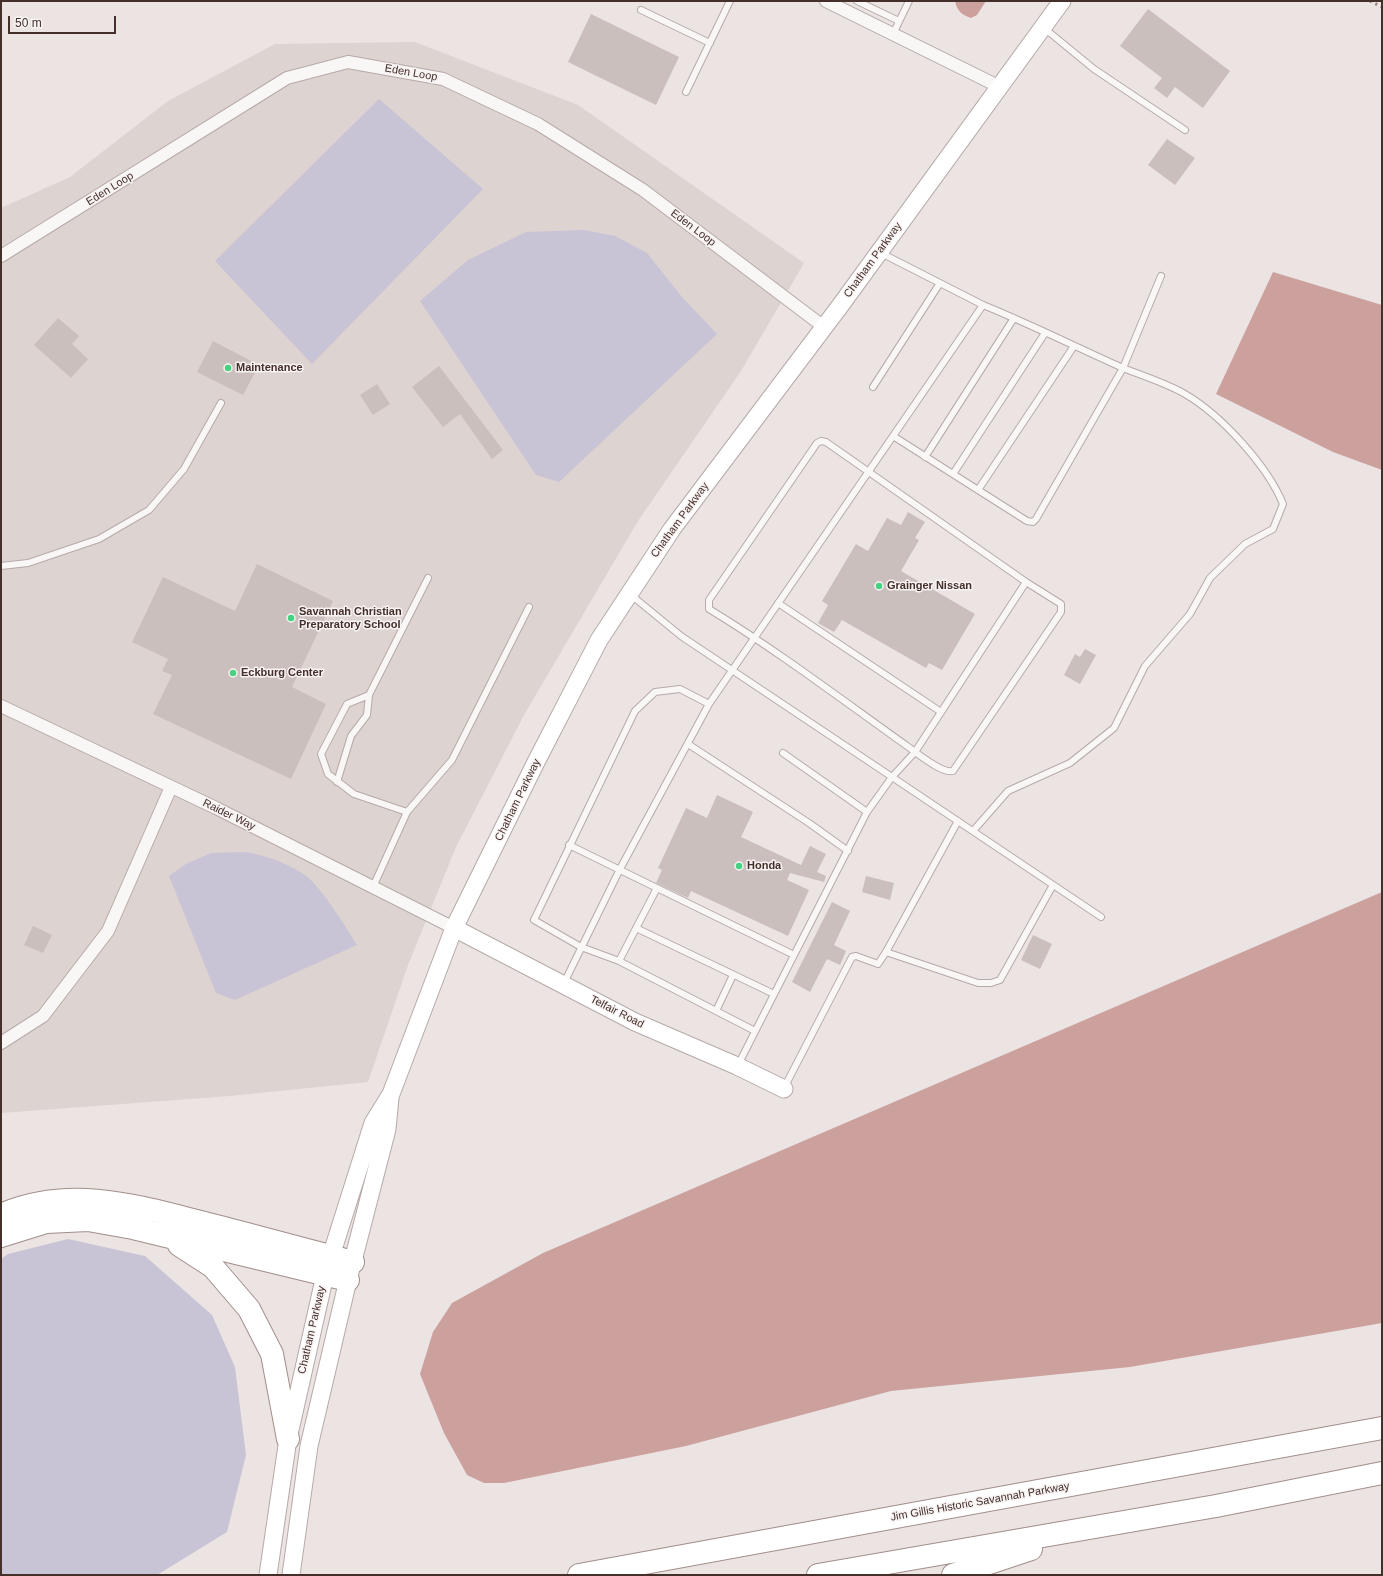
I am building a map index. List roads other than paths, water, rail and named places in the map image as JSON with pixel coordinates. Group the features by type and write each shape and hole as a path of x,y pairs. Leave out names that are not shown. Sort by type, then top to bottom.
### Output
{"highway":[{"path":"1,1215 44,1201 80,1199 115,1202 164,1213 350,1271"},
{"path":"1,1236 46,1222 88,1220 327,1265"},
{"path":"133,1228 184,1246 213,1267 250,1309 272,1354 288,1439"},
{"name":"Jim Gillis Historic Savannah Parkway","path":"579,1575 1382,1428"},
{"path":"818,1575 1143,1518 1382,1473"},
{"path":"953,1575 1017,1553 1143,1518"}],"main road":[{"name":"Chatham Parkway","path":"268,1569 288,1439 327,1265 373,1123 391,1094 454,928 599,640 672,529 880,252 1062,1"},
{"name":"Telfair Road","path":"454,928 635,1022 737,1066 784,1089"},
{"name":"Chatham Parkway","path":"291,1569 309,1446 350,1271 387,1129 391,1094"}],"street":[{"path":"826,1 1000,86"},
{"name":"Eden Loop","path":"1,256 287,78 348,62 443,79 538,124 643,190 824,327"},
{"name":"Raider Way","path":"1,706 171,787 454,928"},
{"path":"1,1043 43,1016 108,931 171,787"}],"lane":[{"path":"686,92 730,1"},
{"path":"857,1 899,21"},
{"path":"893,34 909,1"},
{"path":"641,10 710,43"},
{"path":"1043,28 1094,68 1185,130"},
{"path":"880,252 983,305 1123,368 1185,394 1228,427 1276,486 1283,504 1274,528 1245,544 1210,578 1190,614 1146,666 1114,728 1070,763 1008,791 973,832"},
{"path":"893,436 1027,521 1033,522 1123,368 1161,276"},
{"path":"873,387 940,283"},
{"path":"563,984 620,869 709,704 983,305"},
{"path":"925,457 1014,318"},
{"path":"953,474 1046,333"},
{"path":"978,490 1074,346"},
{"path":"1,566 28,563 99,539 149,510 184,469 221,402"},
{"path":"826,442 1026,582 1061,604 1061,612 953,771 946,772 915,752 755,637 709,609 709,600 817,443 826,442"},
{"path":"338,782 351,736 367,716 369,695 428,578"},
{"path":"737,1066 867,812 892,777 915,752 1026,582"},
{"path":"629,594 681,636 1101,917"},
{"path":"778,603 941,712"},
{"path":"372,887 407,812 452,760 529,607"},
{"path":"709,704 680,689 655,692 635,711 534,920 581,947 619,961 755,1031"},
{"path":"369,695 347,704 321,754 328,774 354,794 407,812"},
{"path":"688,744 809,823 848,851"},
{"path":"783,753 867,812"},
{"path":"784,1089 852,957 856,956 878,964 958,821"},
{"path":"569,845 794,955"},
{"path":"886,952 978,983 990,983 1000,980 1053,885"},
{"path":"619,961 657,888"},
{"path":"636,928 774,994"},
{"path":"716,1011 733,975"}],"railway":[{"path":"1370,1 1382,7"}],"place":[{"name":"Maintenance","path":"228,368"},
{"name":"Grainger Nissan","path":"879,586"},
{"name":"Savannah Christian Preparatory School","path":"291,618"},
{"name":"Eckburg Center","path":"233,673"},
{"name":"Honda","path":"739,866"}]}
